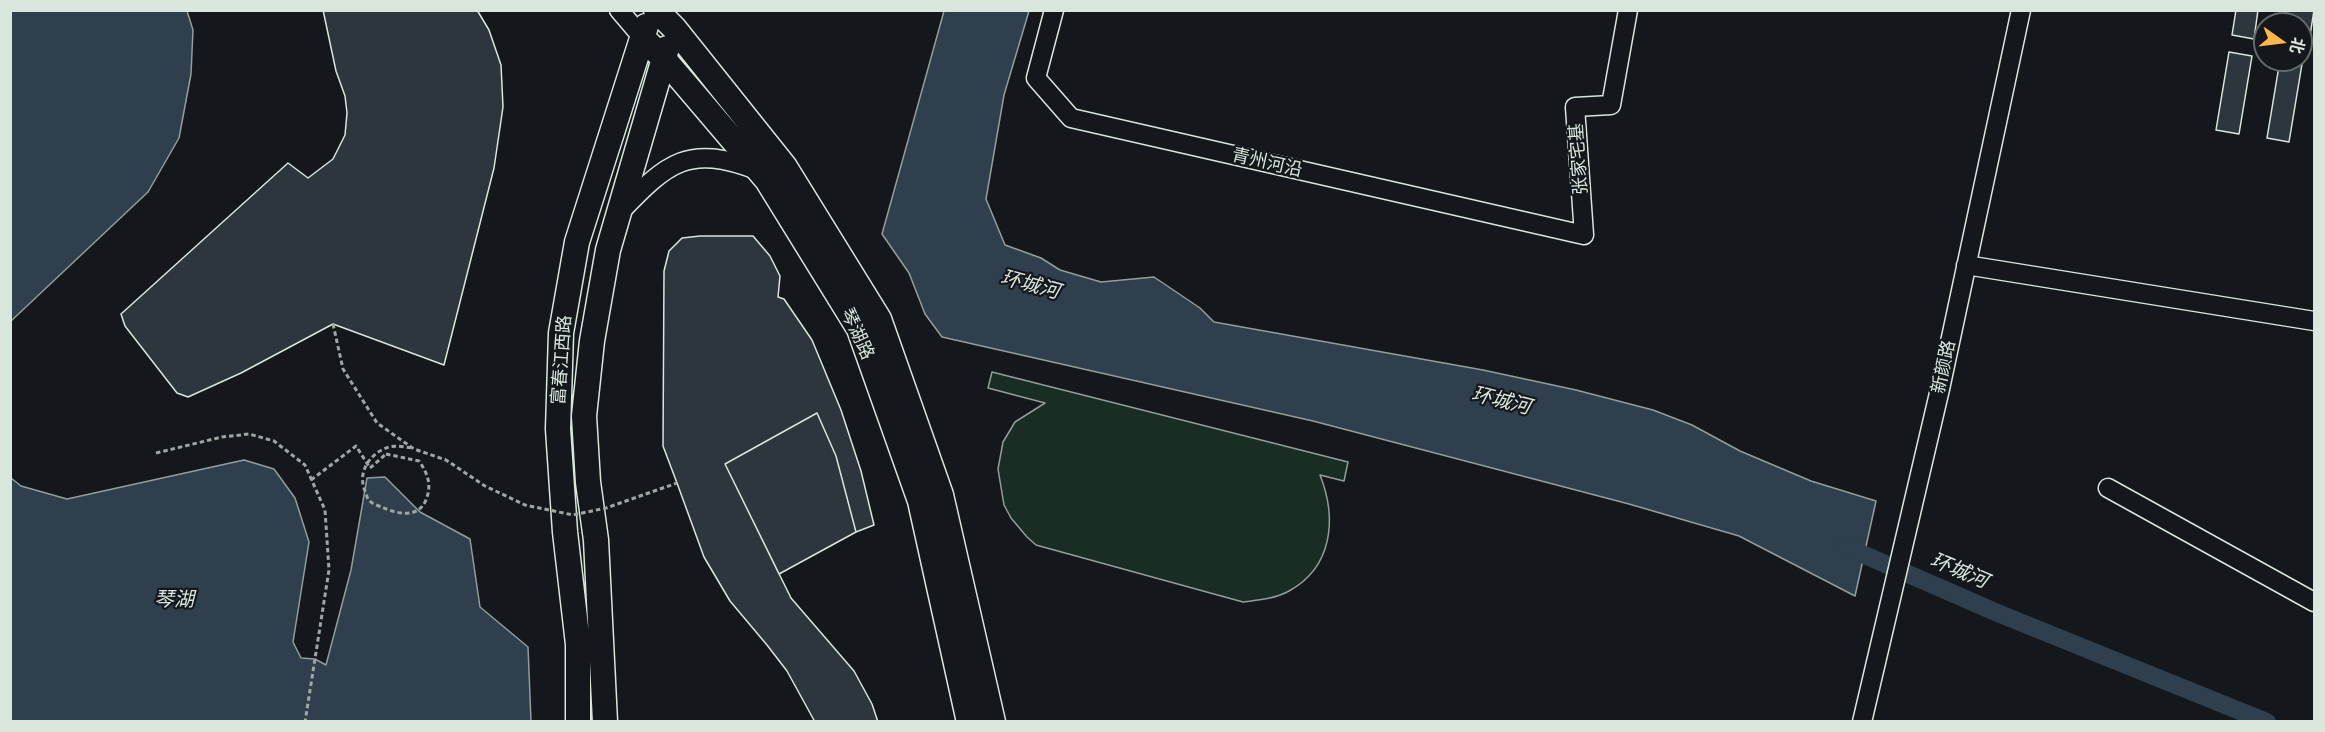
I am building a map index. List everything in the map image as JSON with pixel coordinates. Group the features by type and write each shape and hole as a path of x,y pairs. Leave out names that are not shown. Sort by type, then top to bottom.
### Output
{"main road":[{"name":"富春江西路","path":"578,722 578,644 558,429 561,333 577,242 651,10"},
{"name":"琴湖路","path":"656,10 677,19 786,167 879,319 941,495 993,722"},
{"name":"富春江西路","path":"605,722 596,540 588,482 584,416 592,341 608,250 677,19"},
{"name":"琴湖路","path":"642,37 664,59 760,171 859,328 920,501 969,722"}],"street":[{"name":"琴湖路","path":"619,10 642,37"},
{"name":"青州河沿","path":"1054,10 1036,78 1071,118 1584,235"},
{"name":"张家宅基","path":"1584,235 1575,107 1611,105 1628,10"},
{"name":"新颜路","path":"1862,722 1940,388 2021,10"},
{"path":"619,213 653,178 683,160 713,158 733,161 760,171"},
{"path":"1966,265 2314,321"},
{"path":"2108,488 2314,602"}],"path":[{"path":"333,324 343,369 359,398 377,423 414,449"},
{"path":"156,453 222,437 249,435 274,441 305,465 325,510 329,570 305,722"},
{"path":"311,480 356,446 370,468 386,454 419,461 430,485 426,501 420,509 406,514 389,510 370,501 361,484 366,464 376,452 392,446 414,449 446,460 485,486 525,505 573,515 606,508 677,483"}],"green space":[{"path":"992,372 1348,462 1344,481 1320,475 1329,508 1329,524 1323,555 1315,569 1304,581 1284,594 1243,602 1036,545 1011,518 1004,505 998,469 1003,442 1015,422 1045,403 988,388"}],"water":[{"path":"11,10 187,11 193,30 191,74 179,138 148,192 11,321"},
{"path":"944,11 1029,11 1004,95 986,199 1005,245 1041,258 1060,270 1101,282 1154,277 1200,308 1214,322 1483,370 1576,390 1653,410 1692,425 1740,451 1811,481 1876,501 1855,596 1739,536 1629,504 1313,421 942,337 925,314 909,273 882,234"},
{"name":"琴湖","path":"244,460 274,469 295,498 309,542 293,642 301,658 315,659 326,665 351,570 367,478 385,477 420,512 470,539 480,607 528,647 531,721 11,721 11,478 21,486 67,499"}],"building":[{"path":"323,10 477,10 489,30 501,65 503,107 494,168 444,365 333,324 241,373 188,397 177,393 125,326 121,314 288,163 308,178 333,159 345,135 347,113 345,96 336,71"},
{"path":"2236,10 2258,10 2253,12 2253,39 2232,35"},
{"path":"2286,10 2314,10 2313,16 2313,12 2286,12"},
{"path":"2229,52 2252,56 2239,134 2216,130"},
{"path":"2278,72 2301,72 2289,142 2267,138"},
{"path":"753,236 770,256 780,276 778,297 784,299 812,340 841,410 861,471 874,525 856,532 836,456 817,413 725,464 791,598 854,671 872,704 878,722 815,722 787,671 730,601 704,557 663,446 664,271 669,251 682,238"},
{"path":"817,413 836,456 856,532 779,574 725,464"}],"waterway":[{"name":"环城河","path":"1844,546 2000,614 2267,722"}]}
